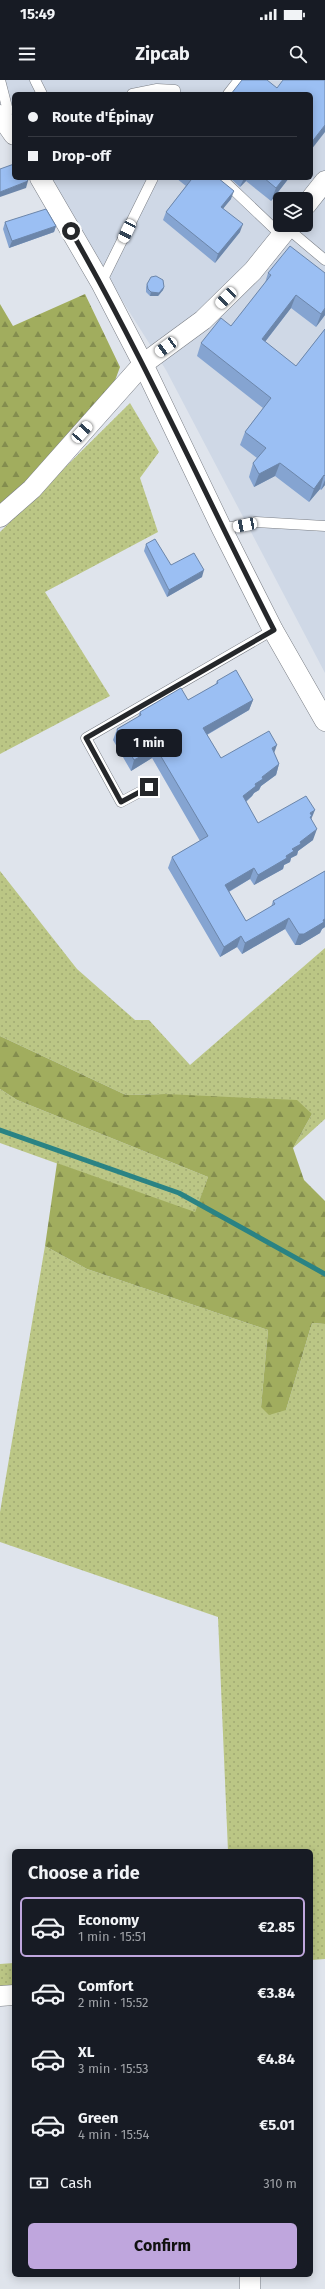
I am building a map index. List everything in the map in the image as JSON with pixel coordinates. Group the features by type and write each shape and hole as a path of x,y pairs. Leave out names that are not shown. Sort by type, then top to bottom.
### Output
{"street":[{"path":"6,113 12,130"},
{"path":"41,180 101,283 143,364 222,529 274,630 325,721"},
{"path":"313,196 325,181"},
{"path":"0,517 32,488 143,364 203,320 253,271 284,232"},
{"path":"0,1996 12,1995"},
{"path":"250,2277 250,2289"}],"lane":[{"path":"0,80 6,113"},
{"path":"35,80 41,92"},
{"path":"230,92 239,80"},
{"path":"142,92 157,89 175,90 175,92"},
{"path":"101,283 152,180"},
{"path":"224,180 273,219"},
{"path":"290,232 325,260"},
{"path":"222,529 256,522 325,526"},
{"path":"149,787 121,802 86,738 274,630"}],"shaded area":[{"path":"0,80 325,80 325,673 166,370 46,180 313,180 313,92 12,92 12,122 0,101"}],"green space":[{"path":"85,294 120,367 110,394 0,510 0,304 13,326"},
{"path":"130,403 159,452 140,478 158,532 45,592 110,696 0,754 0,532"},
{"path":"0,871 77,969 135,1020 149,1020 190,1065 325,948 325,1119 293,1148 312,1114 165,1094 126,1095 0,1036"},
{"path":"0,1036 126,1095 165,1094 297,1100 312,1114 293,1148 304,1180 325,1201 325,1324 312,1323 286,1410 269,1415 261,1407 268,1330 87,1269 45,1246 57,1163 195,1212 208,1177 17,1100 0,1089"},
{"path":"0,1089 17,1100 208,1177 195,1213 0,1143"},
{"path":"45,1246 87,1269 268,1330 261,1407 286,1410 312,1323 325,1324 325,1959 313,1960 313,1849 228,1849 218,1617 0,1542 0,1512"},
{"path":"12,1963 12,1989 0,1991 0,1964"}],"building":[{"path":"242,80 267,80 277,88 283,80 325,80 325,125 313,140 313,92 233,92"},
{"path":"12,165 12,180 28,181 0,192 0,169"},
{"path":"191,180 220,180 234,191 221,207 243,224 218,254 166,212"},
{"path":"266,180 282,180 276,188"},
{"path":"46,209 56,226 12,241 5,222"},
{"path":"290,246 325,273 325,308 321,314 296,295 262,339 296,366 325,329 325,476 324,475 314,489 280,463 259,474 253,463 266,448 245,432 271,398 201,343 221,318 231,326 271,275 268,273"},
{"path":"156,276 163,280 164,287 159,293 151,292 148,289 147,284 151,277"},
{"path":"155,539 171,565 194,553 204,570 169,590 146,544"},
{"path":"236,670 253,700 203,728 221,758 269,731 277,745 272,748 279,764 262,777 263,779 255,784 256,786 243,796 258,823 306,796 315,810 310,813 312,816 310,817 317,829 300,842 301,844 292,849 294,851 286,856 287,858 258,875 254,868 225,885 246,921 275,904 273,901 325,871 325,919 323,920 324,922 304,934 299,934 289,918 245,943 241,936 224,947 172,857 208,836 156,748 134,760 117,729 141,715 140,712 181,688 188,700 218,683 217,681"}],"waterway":[{"path":"0,1130 179,1193 325,1274"}],"route":[{"path":"71,231 101,283 143,364 222,529 274,630 86,738 121,802 149,787"}]}
